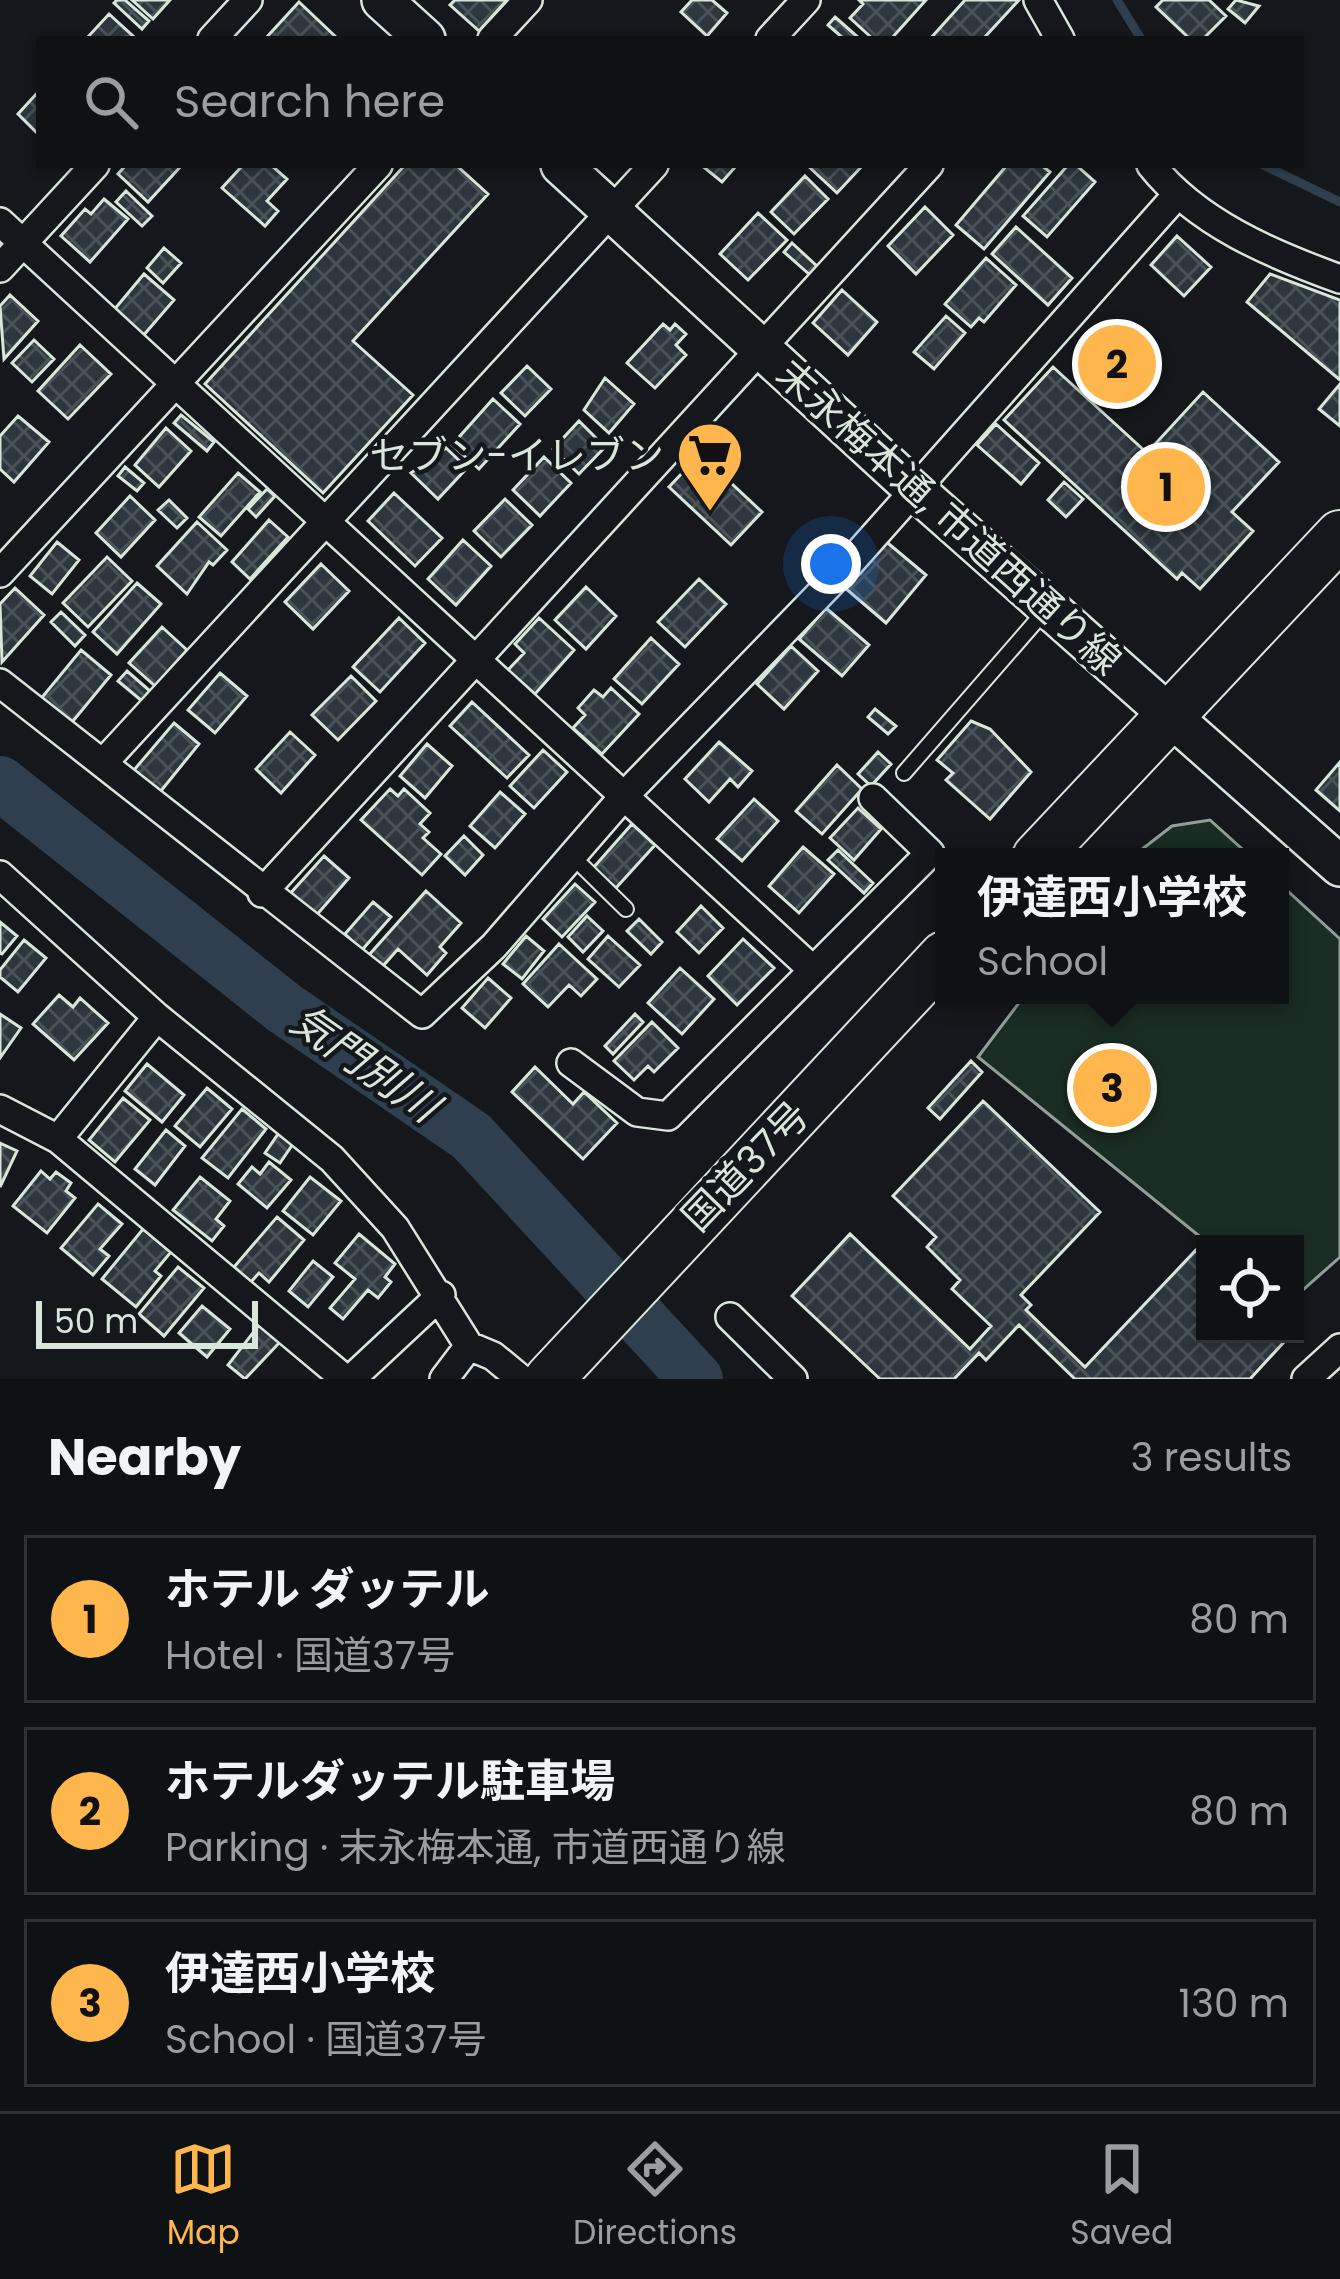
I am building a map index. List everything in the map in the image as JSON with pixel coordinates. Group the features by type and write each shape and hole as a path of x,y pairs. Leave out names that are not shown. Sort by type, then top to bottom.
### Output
{"highway":[{"path":"1045,848 1340,535"},
{"name":"国道37号","path":"549,1379 715,1195 935,965"}],"street":[{"path":"215,36 248,0"},
{"path":"382,0 422,36"},
{"path":"495,36 528,0"},
{"path":"773,36 806,0"},
{"path":"1038,0 1052,36"},
{"path":"0,268 92,168"},
{"path":"0,573 374,168"},
{"name":"末永梅本通, 市道西通り線","path":"564,168 913,488 1340,866"},
{"path":"104,762 651,168"},
{"path":"262,893 926,168"},
{"path":"1153,168 1176,196 1226,229 1340,279"},
{"path":"0,682 262,893 422,1014 494,946 624,796 849,564 1176,196"},
{"path":"0,222 813,970"},
{"path":"572,1063 637,1112 668,1116 930,853 873,798"},
{"path":"0,875 157,1017 332,1159 394,1228 441,1295 469,1346 494,1356 521,1379"},
{"path":"58,1139 157,1017"},
{"path":"0,1109 58,1139 348,1379 441,1295"},
{"path":"730,1317 785,1376"},
{"path":"444,1379 469,1346"},
{"path":"1306,1379 1340,1348"}],"lane":[{"path":"904,773 1048,608"},
{"path":"572,856 626,909"}],"green space":[{"path":"1210,820 1241,848 1144,848 1172,826"},
{"path":"1289,892 1340,939 1340,1257 1304,1289 1304,1235 1198,1235 978,1057 1018,1004 1289,1004"}],"building":[{"path":"125,0 149,21 142,29 114,3"},
{"path":"132,0 170,0 153,19"},
{"path":"455,0 507,0 479,31 450,5"},
{"path":"692,0 712,0 727,13 707,36 681,12"},
{"path":"859,0 926,0 894,36 870,36 850,18 863,4"},
{"path":"965,0 1019,0 986,36 933,36"},
{"path":"1163,0 1209,0 1226,16 1206,36 1187,36 1156,7"},
{"path":"1236,0 1259,6 1245,23 1228,9"},
{"path":"299,2 335,36 268,36"},
{"path":"109,14 133,36 89,36"},
{"path":"835,17 857,36 841,36 828,25"},
{"path":"36,94 36,132 18,114"},
{"path":"123,168 179,168 148,202 118,174"},
{"path":"240,168 274,168 287,179 267,201 278,211 265,226 222,188"},
{"path":"402,168 459,168 488,194 353,341 413,395 323,493 205,384"},
{"path":"705,168 734,168 722,182"},
{"path":"810,168 860,168 837,193"},
{"path":"1004,168 1050,172 984,249 956,225"},
{"path":"1065,168 1079,168 1095,182 1047,237 1023,216"},
{"path":"805,176 828,199 794,234 771,212"},
{"path":"126,191 152,216 142,226 116,202"},
{"path":"104,199 128,219 90,262 61,236 85,209 91,214"},
{"path":"925,207 953,235 916,274 888,246"},
{"path":"758,213 787,240 748,280 720,254"},
{"path":"1016,227 1072,278 1048,305 992,254"},
{"path":"1177,236 1211,267 1184,296 1151,265"},
{"path":"792,243 818,267 810,275 784,252"},
{"path":"164,248 181,263 163,283 147,268"},
{"path":"986,258 1016,285 984,322 979,318 971,327 945,304"},
{"path":"144,274 174,300 142,337 113,311"},
{"path":"1270,274 1340,300 1340,380 1247,302"},
{"path":"842,290 877,322 848,355 813,323"},
{"path":"10,295 38,321 4,359 0,306"},
{"path":"946,316 965,333 934,369 914,352"},
{"path":"663,324 670,330 675,324 686,334 676,345 686,355 655,388 627,363"},
{"path":"34,340 54,359 32,382 12,363"},
{"path":"80,345 111,374 68,419 38,391"},
{"path":"527,366 551,389 525,416 501,393"},
{"path":"1053,367 1147,453 1203,392 1279,462 1232,512 1253,531 1200,589 1182,573 1177,579 1004,420"},
{"path":"605,378 634,404 609,433 584,410"},
{"path":"1340,384 1340,426 1319,409"},
{"path":"493,399 520,424 479,469 452,445"},
{"path":"181,415 214,442 207,451 174,423"},
{"path":"18,416 49,442 14,482 0,469 0,436"},
{"path":"579,421 605,447 579,474 553,449"},
{"path":"996,424 1039,463 1021,484 977,445"},
{"path":"166,428 191,451 159,487 135,465"},
{"path":"446,448 467,468 438,499 411,473"},
{"path":"700,454 762,512 731,545 669,487"},
{"path":"544,457 571,483 540,516 513,490"},
{"path":"125,467 144,483 137,491 118,476"},
{"path":"238,473 260,492 221,536 199,517"},
{"path":"1064,482 1083,499 1066,517 1048,500"},
{"path":"267,489 275,496 256,517 248,509"},
{"path":"394,493 442,538 415,566 368,521"},
{"path":"130,496 155,520 121,557 96,533"},
{"path":"505,499 532,525 501,557 474,531"},
{"path":"169,500 187,518 177,528 158,510"},
{"path":"269,520 288,537 250,579 232,562"},
{"path":"197,522 227,550 213,565 209,562 187,594 157,566"},
{"path":"883,539 926,575 886,623 844,587"},
{"path":"463,540 491,566 456,605 428,579"},
{"path":"57,542 79,560 52,594 30,576"},
{"path":"107,557 132,581 88,627 63,603"},
{"path":"321,564 349,591 313,629 285,602"},
{"path":"699,579 726,604 685,647 658,622"},
{"path":"137,583 161,604 117,654 93,632"},
{"path":"586,587 616,616 586,649 555,620"},
{"path":"15,588 44,615 2,662 0,604"},
{"path":"826,608 869,645 842,676 799,639"},
{"path":"61,612 85,635 75,646 51,622"},
{"path":"399,618 425,643 380,692 353,667"},
{"path":"539,618 574,650 535,694 508,670 524,653 515,644"},
{"path":"162,627 187,650 155,686 129,663"},
{"path":"651,638 679,664 642,704 614,679"},
{"path":"791,646 818,671 784,709 757,684"},
{"path":"81,650 111,675 69,726 39,701"},
{"path":"127,671 150,691 142,701 118,681"},
{"path":"220,673 247,696 215,733 188,710"},
{"path":"351,676 376,701 338,740 312,715"},
{"path":"611,688 639,714 602,754 573,728 585,715 578,708 594,690 603,697"},
{"path":"472,702 529,755 507,778 450,726"},
{"path":"875,709 896,726 888,734 868,717"},
{"path":"971,721 990,729 1031,772 990,819 946,780 953,773 937,760"},
{"path":"174,723 199,744 160,792 134,770"},
{"path":"290,732 315,755 281,793 256,769"},
{"path":"719,742 752,771 738,787 730,779 709,802 685,779"},
{"path":"427,744 452,766 425,798 400,776"},
{"path":"543,750 567,772 534,808 510,786"},
{"path":"878,752 891,764 871,786 858,774"},
{"path":"1340,762 1340,811 1316,790"},
{"path":"837,765 862,789 822,834 796,811"},
{"path":"390,789 398,796 404,789 430,813 420,824 429,832 423,838 441,854 422,875 361,820"},
{"path":"500,792 525,814 495,848 470,826"},
{"path":"754,799 778,821 742,861 717,839"},
{"path":"858,808 881,829 854,860 830,838"},
{"path":"632,824 655,845 616,888 593,868"},
{"path":"464,836 483,855 465,875 445,856"},
{"path":"803,847 834,874 799,913 769,886"},
{"path":"838,850 873,883 864,893 828,860"},
{"path":"324,856 349,878 313,919 288,896"},
{"path":"575,884 595,902 562,937 543,919"},
{"path":"426,891 461,923 440,947 446,953 427,975 398,949 382,967 369,955"},
{"path":"373,902 391,917 362,950 345,934"},
{"path":"701,906 723,928 699,953 677,932"},
{"path":"587,916 603,931 583,952 568,937"},
{"path":"639,919 662,942 651,954 627,931"},
{"path":"0,922 17,936 2,954 0,953"},
{"path":"526,936 544,951 522,979 503,964"},
{"path":"608,936 640,965 619,987 588,959"},
{"path":"743,939 774,968 737,1005 708,976"},
{"path":"24,940 46,958 18,992 0,977 0,970"},
{"path":"559,944 597,979 581,996 569,985 548,1007 523,984"},
{"path":"680,968 714,999 682,1034 648,1003"},
{"path":"488,978 511,998 485,1028 462,1008"},
{"path":"59,995 73,1007 80,998 108,1023 74,1060 33,1024"},
{"path":"0,1014 21,1028 0,1058"},
{"path":"635,1014 643,1022 613,1054 605,1046"},
{"path":"652,1022 678,1048 654,1072 648,1066 634,1080 614,1061"},
{"path":"971,1061 982,1072 940,1119 928,1108"},
{"path":"147,1064 184,1095 162,1122 125,1091"},
{"path":"535,1067 573,1104 584,1092 617,1123 583,1159 512,1092"},
{"path":"207,1088 232,1109 200,1147 175,1126"},
{"path":"123,1098 150,1120 115,1162 89,1140"},
{"path":"983,1101 1100,1212 1021,1295 1031,1305 1026,1310 1085,1367 1196,1250 1196,1343 1283,1343 1250,1379 1075,1379 1019,1325 986,1360 979,1353 954,1379 880,1379 792,1296 850,1234 970,1349 991,1326 952,1289 960,1280 927,1247 936,1237 893,1196"},
{"path":"242,1109 266,1129 228,1178 202,1158"},
{"path":"166,1130 185,1146 155,1185 135,1169"},
{"path":"280,1131 295,1141 280,1163 265,1153"},
{"path":"0,1143 17,1151 0,1187"},
{"path":"269,1162 291,1180 267,1208 238,1184 252,1167 260,1174"},
{"path":"41,1171 50,1179 56,1172 71,1183 66,1191 75,1198 47,1233 13,1206"},
{"path":"200,1177 230,1201 216,1219 224,1226 212,1241 173,1210"},
{"path":"310,1177 341,1201 313,1235 283,1211"},
{"path":"98,1204 122,1224 100,1249 109,1256 93,1275 61,1248"},
{"path":"277,1217 304,1240 269,1282 259,1273 251,1282 234,1267"},
{"path":"143,1229 171,1252 155,1271 161,1276 136,1307 102,1279"},
{"path":"359,1234 395,1264 385,1277 391,1282 378,1298 368,1290 343,1319 330,1308 355,1279 335,1263"},
{"path":"313,1261 333,1277 308,1307 289,1291"},
{"path":"178,1267 204,1288 164,1336 139,1314"},
{"path":"202,1306 230,1329 207,1357 179,1333"},
{"path":"259,1325 280,1342 245,1379 228,1365"}],"waterway":[{"path":"1117,0 1139,36"},
{"path":"1269,168 1340,202"},
{"name":"気門別川","path":"0,783 284,1008 471,1136 696,1379"}],"place":[{"name":"ホテルダッテル駐車場","path":"1117,364"},
{"name":"ホテル ダッテル","path":"1166,487"},
{"name":"セブン-イレブン","path":"710,514"},
{"name":"伊達西小学校","path":"1112,1088"}]}
